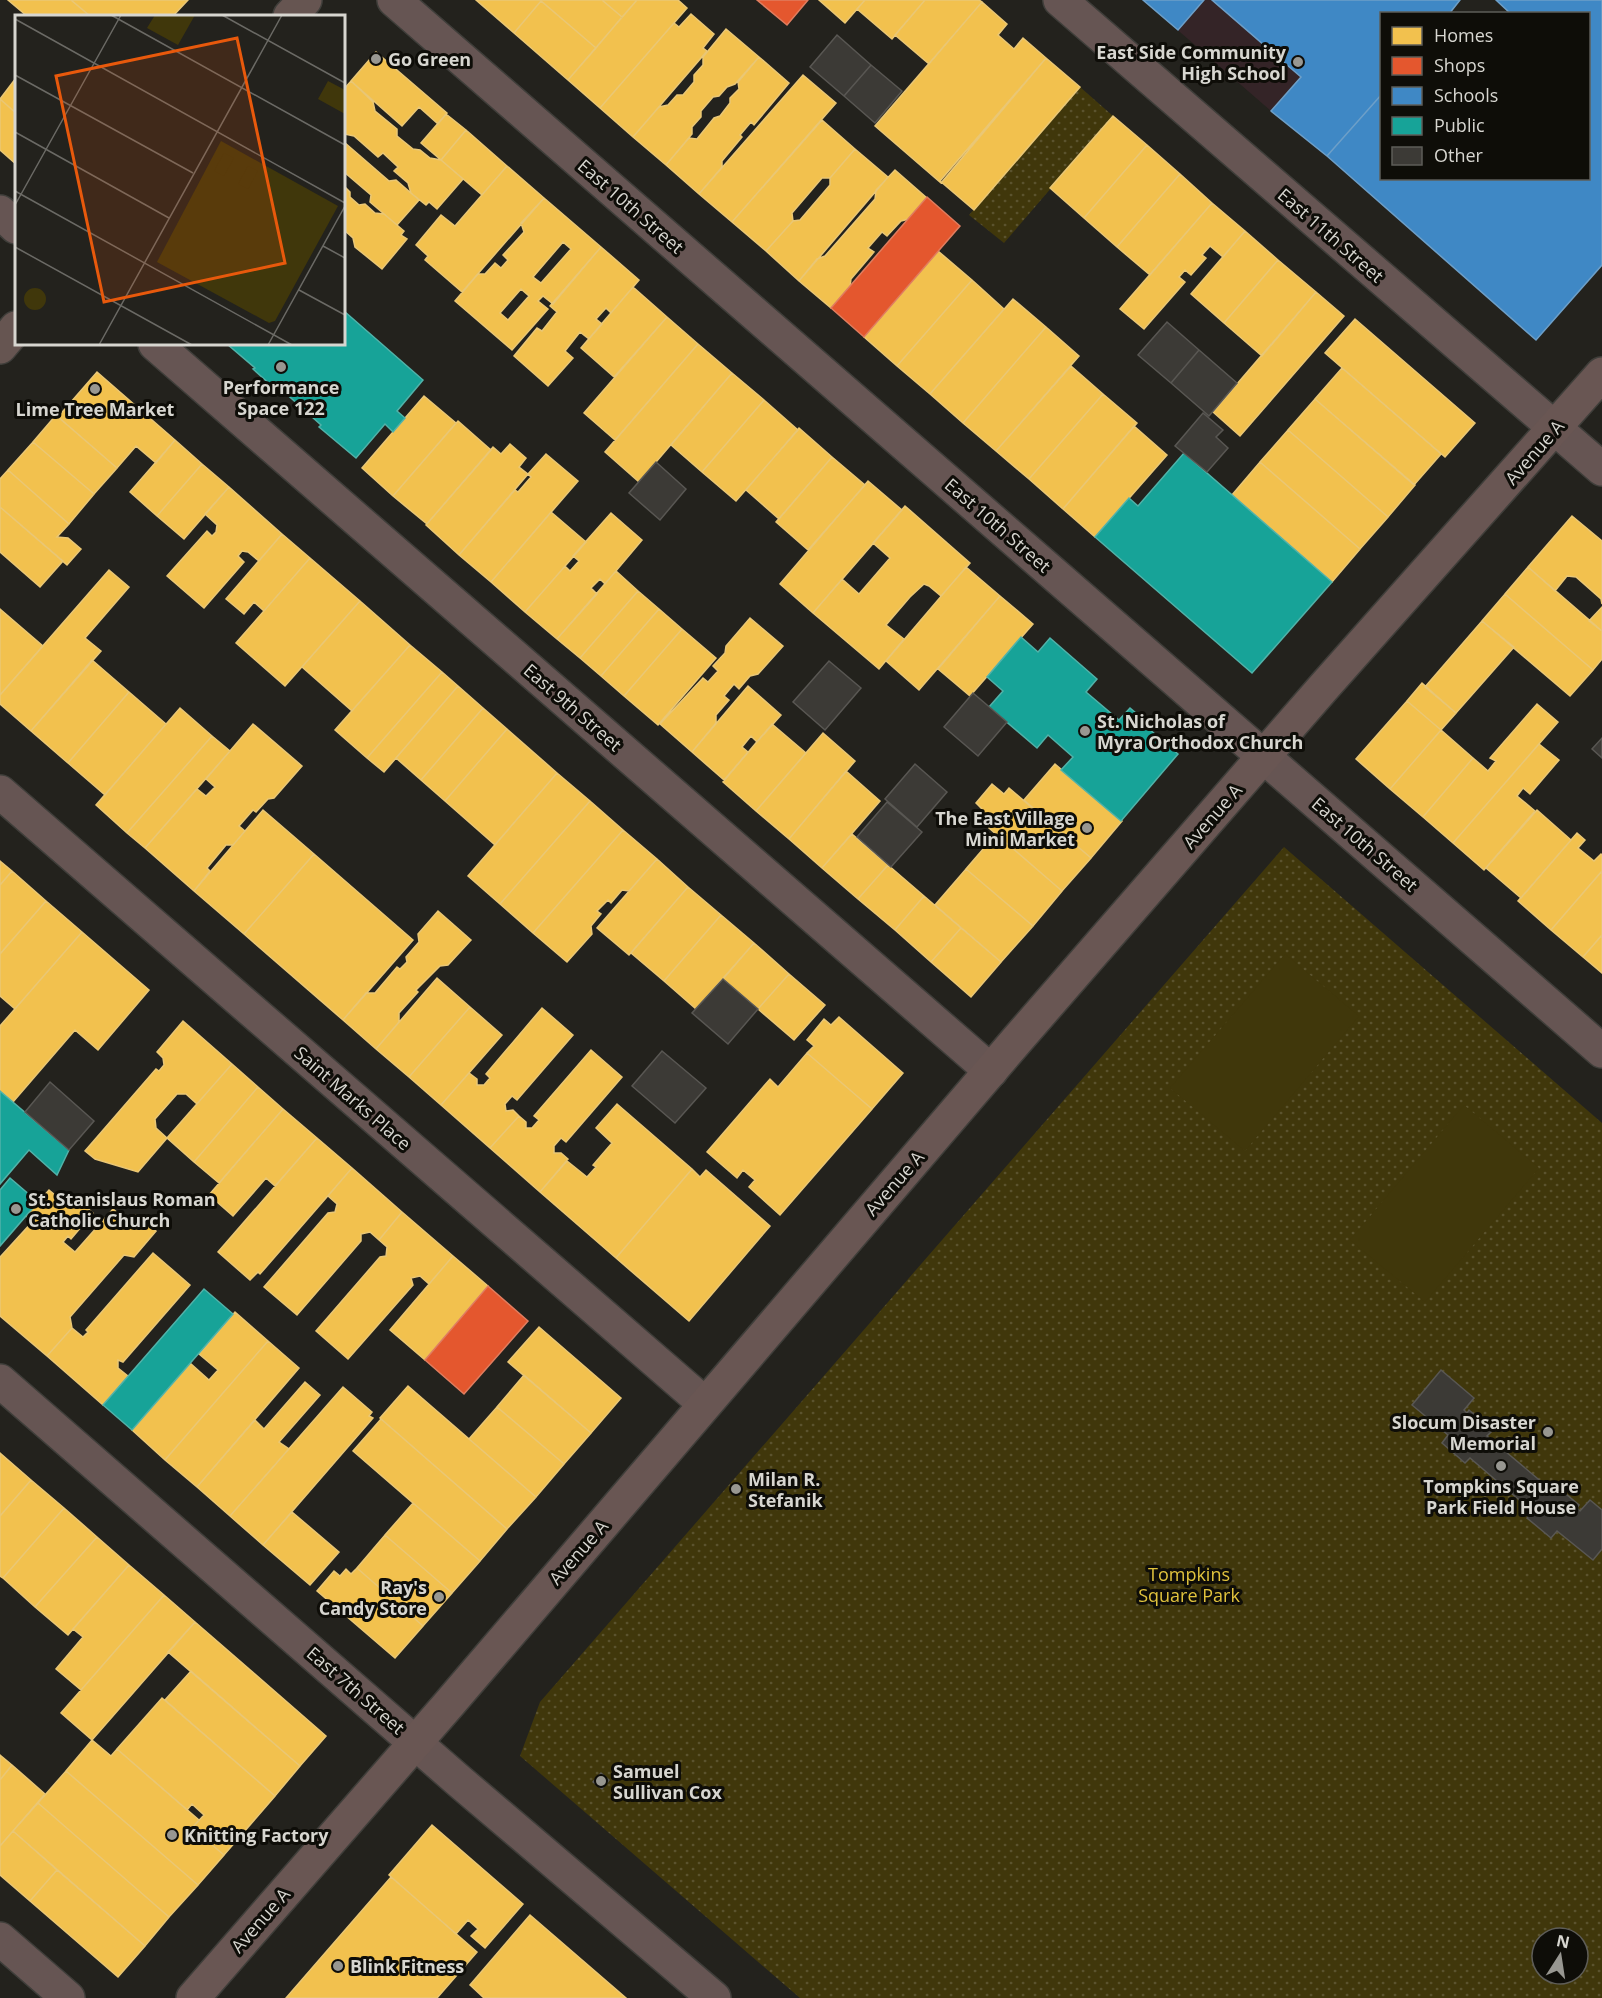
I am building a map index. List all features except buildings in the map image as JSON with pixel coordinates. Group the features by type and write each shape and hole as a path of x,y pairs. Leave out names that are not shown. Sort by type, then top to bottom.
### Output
{"main road":[{"path":"291,15 305,0"},
{"path":"0,347 15,329"},
{"name":"Avenue A","path":"193,1998 991,1071 1602,374"}],"street":[{"name":"East 10th Street","path":"394,0 1602,1051"},
{"name":"East 11th Street","path":"1060,0 1602,469"},
{"path":"0,212 15,225"},
{"name":"East 9th Street","path":"156,345 991,1071"},
{"name":"Saint Marks Place","path":"0,792 705,1404"},
{"name":"East 7th Street","path":"0,1381 415,1742 714,1998"},
{"path":"0,1939 68,1998"}],"shaded area":[{"name":"East Side Community High School","path":"1143,0 1460,0 1393,12 1380,12 1380,95 1327,156 1271,111"}],"green space":[{"path":"1080,87 1113,116 1004,243 969,215"},
{"name":"Tompkins Square Park","path":"1284,847 1602,1123 1602,1998 800,1998 520,1756 540,1702"},
{"path":"1285,954 1359,1016 1245,1151 1170,1088"},
{"path":"1464,1105 1539,1168 1425,1302 1350,1240"}],"place":[{"name":"Go Green","path":"376,59"},
{"name":"East Side Community High School","path":"1298,62"},
{"name":"Performance Space 122","path":"281,367"},
{"name":"Lime Tree Market","path":"95,389"},
{"name":"St. Nicholas of Myra Orthodox Church","path":"1085,731"},
{"name":"The East Village Mini Market","path":"1087,828"},
{"name":"St. Stanislaus Roman Catholic Church","path":"16,1209"},
{"name":"Slocum Disaster Memorial","path":"1548,1432"},
{"name":"Tompkins Square Park Field House","path":"1501,1466"},
{"name":"Milan R. Stefanik","path":"736,1489"},
{"name":"Ray's Candy Store","path":"439,1597"},
{"name":"Samuel Sullivan Cox","path":"601,1781"},
{"name":"Knitting Factory","path":"172,1835"},
{"name":"Blink Fitness","path":"338,1966"}]}
